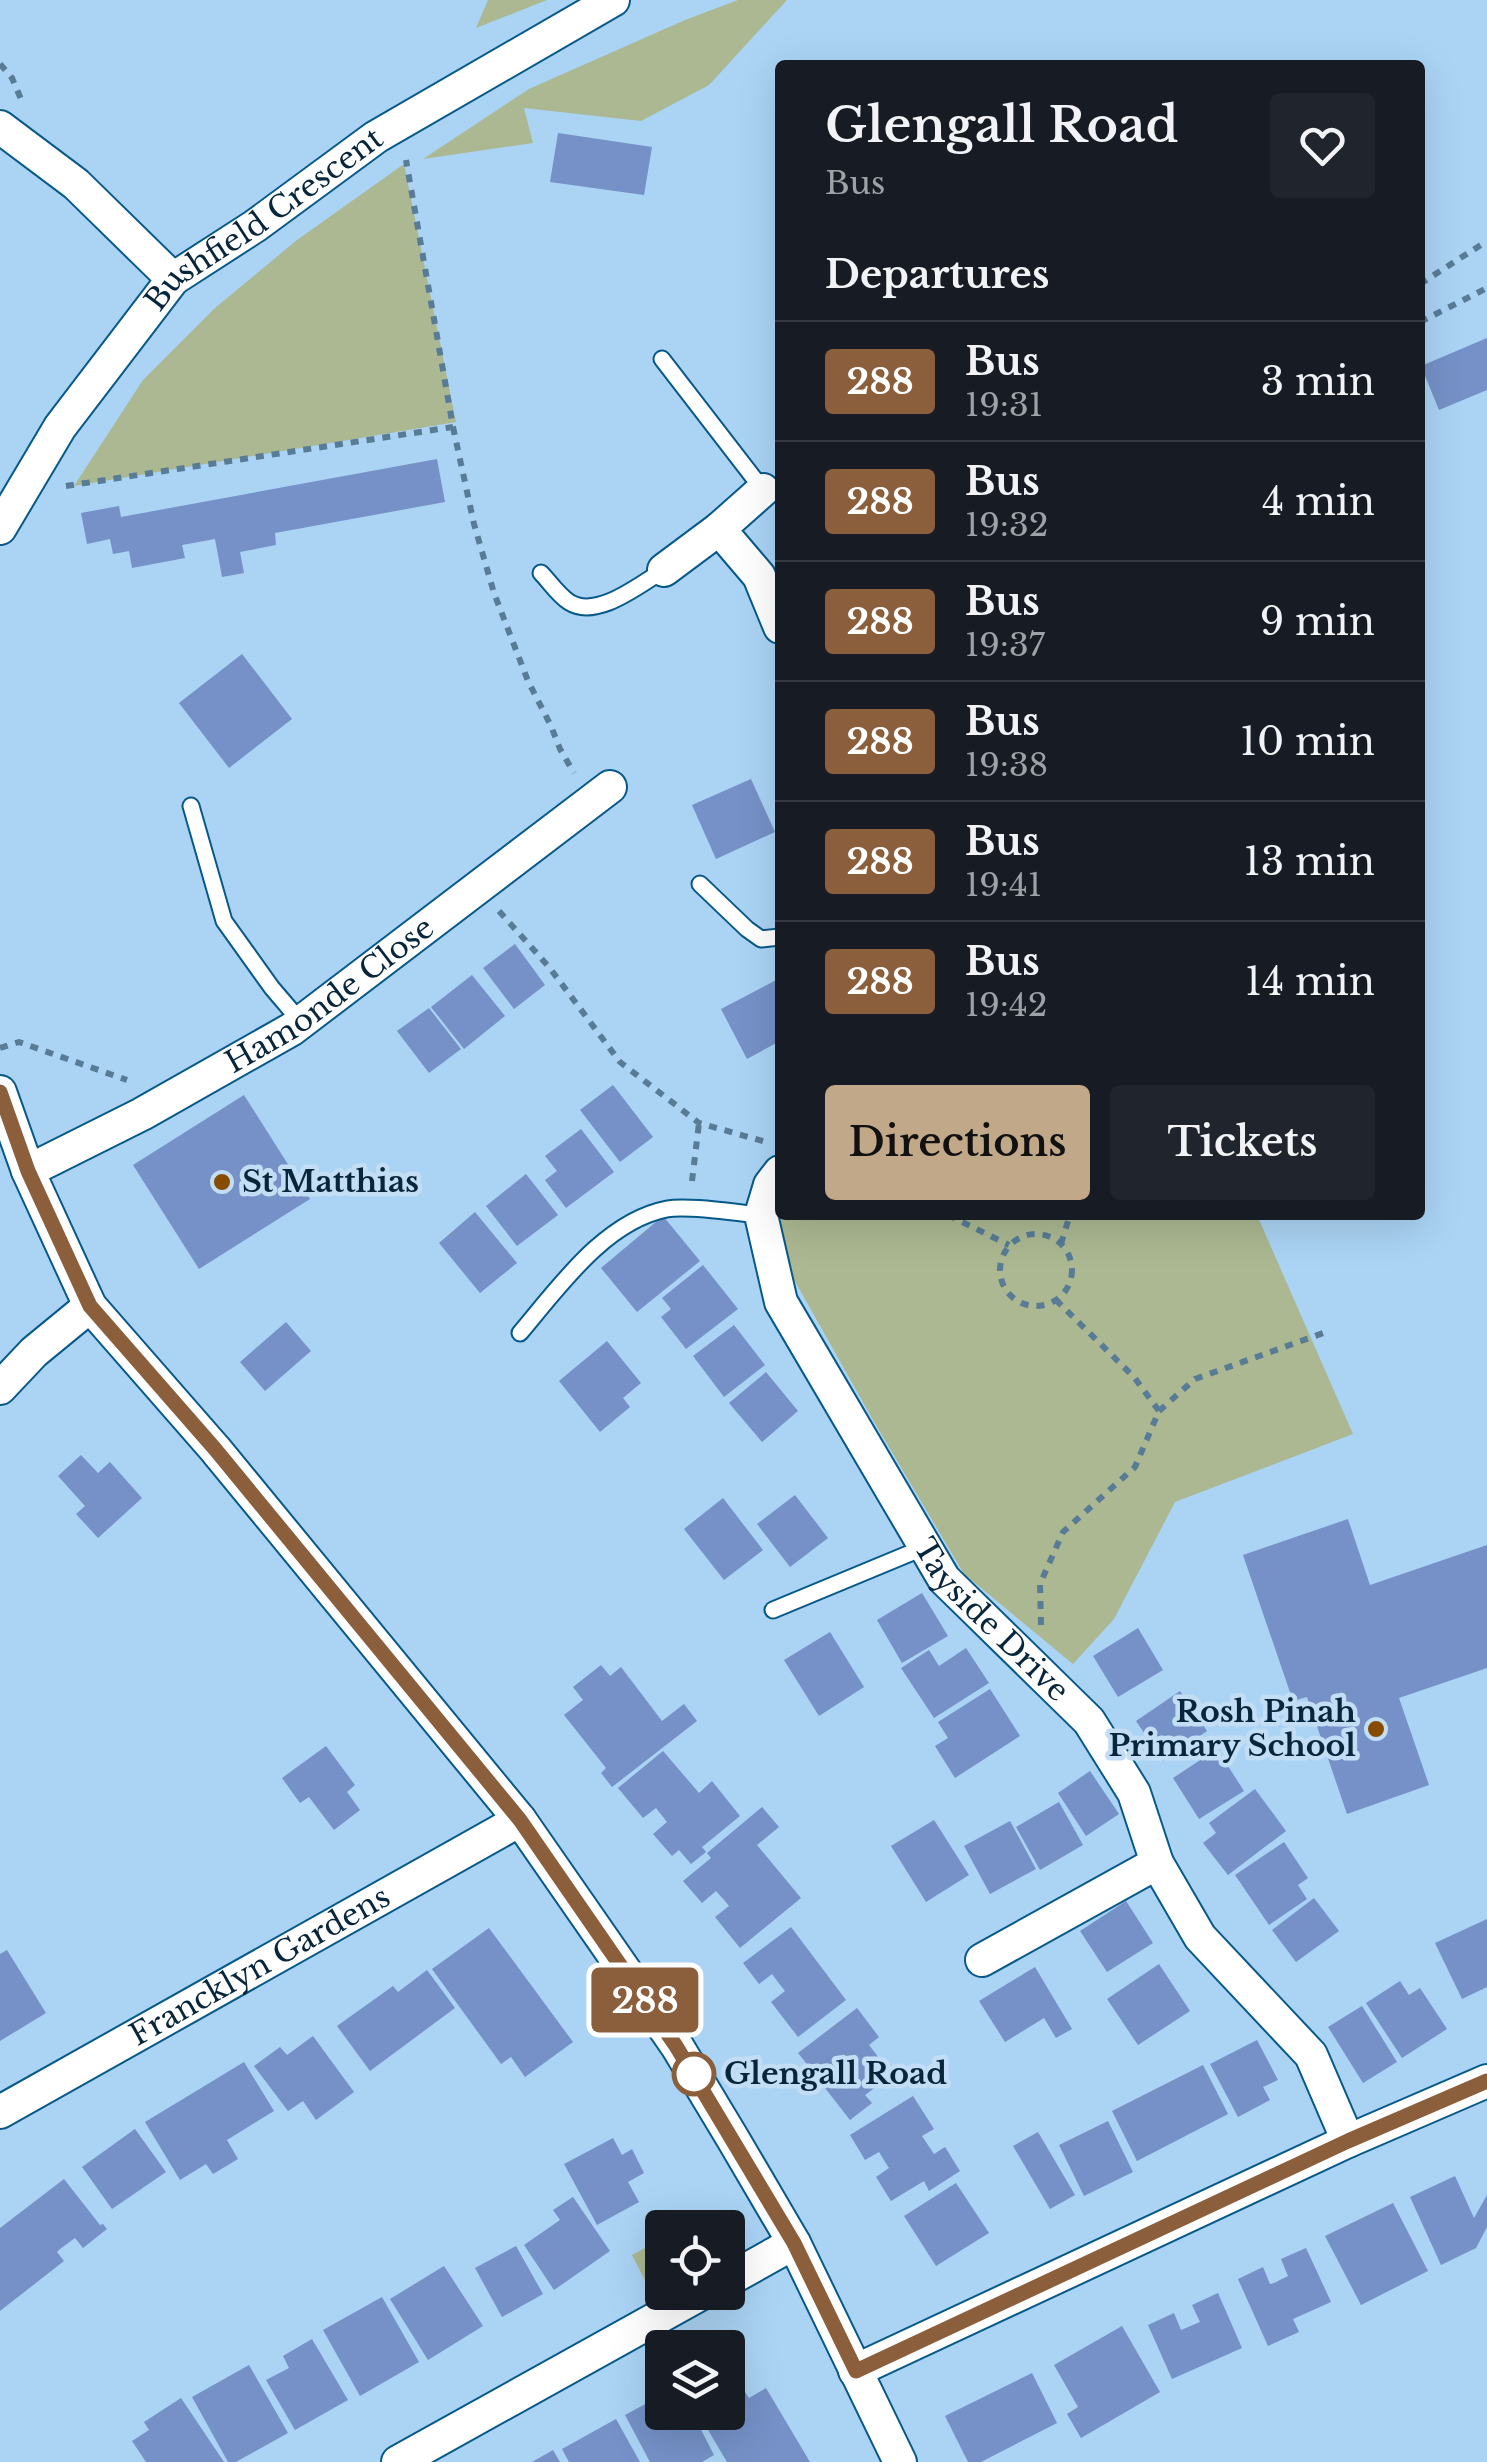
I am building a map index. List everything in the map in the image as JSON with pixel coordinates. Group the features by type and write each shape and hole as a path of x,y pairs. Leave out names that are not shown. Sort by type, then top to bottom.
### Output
{"street":[{"name":"Bushfield Crescent","path":"0,528 60,427 172,279 255,226 376,138 613,0"},
{"path":"0,127 76,184 172,279"},
{"path":"664,570 720,529 763,490"},
{"path":"720,529 759,576 775,615"},
{"name":"Hamonde Close","path":"28,1171 292,1029 600,794"},
{"path":"0,1092 28,1171 90,1306 215,1449 520,1820 676,2046 794,2243 900,2462"},
{"path":"761,1215 775,1178"},
{"name":"Tayside Drive","path":"761,1215 781,1302 944,1579 1089,1721 1134,1794 1157,1864 1200,1937 1311,2055 1348,2141"},
{"path":"0,1388 34,1352 90,1306"},
{"name":"Francklyn Gardens","path":"0,2112 520,1820"},
{"path":"982,1960 1157,1864"},
{"path":"856,2371 1348,2141 1487,2081"},
{"path":"745,2270 794,2243"},
{"path":"398,2462 672,2310"}],"lane":[{"path":"662,359 763,490"},
{"path":"540,572 569,602 598,606 664,570"},
{"path":"190,806 224,921 300,1022"},
{"path":"700,884 761,939 775,938"},
{"path":"520,1333 574,1268 631,1220 670,1208 761,1215"},
{"path":"773,1610 925,1547"}],"path":[{"path":"399,125 453,427 494,593 560,749 600,794"},
{"path":"1425,281 1487,241"},
{"path":"1425,319 1487,288"},
{"path":"32,474 68,486 453,427"},
{"path":"479,888 549,968 620,1062 698,1123 775,1145"},
{"path":"0,1048 19,1042 142,1086 160,1103"},
{"path":"689,1210 698,1123"},
{"path":"958,1220 1009,1246"},
{"path":"1061,1244 1071,1220"},
{"path":"1040,1234 1061,1244 1072,1273 1070,1283 1056,1300 1034,1306 1022,1303 1005,1289 1000,1266 1009,1246 1018,1238 1040,1234"},
{"path":"1056,1300 1134,1377 1160,1411"},
{"path":"1043,1676 1040,1584 1062,1532 1135,1467 1160,1411 1195,1379 1329,1331"}],"green space":[{"path":"488,0 547,0 476,28"},
{"path":"738,0 787,0 709,85 641,121 524,108 533,143 423,159 529,89"},
{"path":"404,164 456,422 74,486 143,380 215,308 297,240"},
{"path":"780,1220 1259,1220 1353,1434 1175,1502 1114,1619 1073,1664 964,1574 774,1244"},
{"path":"645,2248 645,2280 632,2255"}],"building":[{"path":"558,133 652,147 644,195 550,182"},
{"path":"1487,338 1487,390 1439,410 1425,376 1425,364"},
{"path":"437,459 445,502 275,533 276,545 240,552 244,573 222,577 215,539 182,545 185,558 132,568 129,551 113,554 110,539 87,544 81,513 119,506 121,517"},
{"path":"242,654 292,719 229,768 179,703"},
{"path":"751,779 775,832 716,859 692,805"},
{"path":"515,944 545,985 514,1009 483,968"},
{"path":"472,975 505,1016 464,1049 431,1007"},
{"path":"775,981 775,1044 747,1059 721,1009"},
{"path":"429,1008 461,1049 429,1073 397,1031"},
{"path":"613,1085 653,1137 620,1162 580,1110"},
{"name":"St Matthias","path":"244,1095 310,1199 199,1269 133,1165"},
{"path":"581,1129 614,1172 566,1208 545,1180 557,1171 545,1156"},
{"path":"526,1174 558,1215 517,1246 486,1206"},
{"path":"475,1212 517,1263 480,1293 439,1243"},
{"path":"663,1216 700,1261 637,1312 601,1268"},
{"path":"703,1265 738,1309 686,1349 661,1317 671,1309 662,1298"},
{"path":"286,1322 311,1351 265,1391 240,1362"},
{"path":"734,1325 765,1365 724,1397 693,1356"},
{"path":"607,1341 641,1383 623,1398 630,1407 600,1432 559,1381"},
{"path":"766,1372 798,1411 762,1442 729,1403"},
{"path":"81,1455 98,1473 110,1462 142,1498 98,1538 76,1514 85,1506 58,1476"},
{"path":"795,1495 828,1538 790,1567 757,1524"},
{"path":"723,1498 763,1550 724,1580 684,1529"},
{"path":"1348,1519 1370,1585 1487,1545 1487,1668 1399,1698 1429,1785 1347,1814 1307,1697 1293,1701 1243,1555"},
{"path":"922,1593 948,1636 902,1663 877,1620"},
{"path":"1138,1628 1163,1670 1118,1697 1093,1656"},
{"path":"830,1632 864,1687 819,1716 784,1660"},
{"path":"966,1648 989,1683 934,1718 901,1668 929,1650 939,1666"},
{"path":"601,1665 610,1676 621,1667 662,1721 684,1704 697,1721 612,1787 601,1773 606,1768 564,1715 583,1700 573,1687"},
{"path":"990,1689 1020,1736 955,1778 935,1746 948,1738 938,1722"},
{"path":"1180,1691 1207,1731 1163,1761 1136,1721"},
{"path":"326,1746 355,1785 347,1792 360,1810 334,1830 309,1797 300,1803 282,1778"},
{"path":"1217,1749 1244,1791 1199,1819 1173,1778"},
{"path":"663,1751 699,1793 712,1781 740,1816 702,1847 706,1852 691,1864 679,1850 672,1856 653,1834 667,1822 656,1808 643,1818 618,1788"},
{"path":"1090,1771 1119,1814 1086,1836 1058,1793"},
{"path":"1255,1789 1286,1831 1228,1875 1203,1843 1216,1833 1209,1823"},
{"path":"1059,1802 1083,1845 1040,1870 1016,1827"},
{"path":"762,1807 779,1827 757,1845 801,1898 740,1948 715,1917 729,1906 725,1901 716,1891 702,1903 683,1881 711,1858 707,1853"},
{"path":"934,1820 969,1875 926,1902 891,1846"},
{"path":"1010,1821 1036,1869 990,1894 964,1846"},
{"path":"1284,1842 1308,1878 1298,1885 1307,1899 1269,1925 1235,1875"},
{"path":"1314,1898 1339,1931 1296,1962 1272,1930"},
{"path":"1126,1901 1153,1943 1107,1972 1080,1931"},
{"path":"1487,1919 1487,1987 1462,1999 1435,1943"},
{"path":"791,1927 846,2000 798,2037 771,2002 785,1991 772,1974 759,1984 743,1963"},
{"path":"489,1928 573,2042 525,2077 511,2057 501,2064 432,1969"},
{"path":"7,1950 46,2013 0,2041 0,1954"},
{"path":"1159,1964 1190,2011 1138,2045 1107,1999"},
{"path":"1035,1967 1072,2029 1056,2038 1044,2018 1005,2042 979,2001"},
{"path":"427,1970 455,2008 370,2071 337,2026 393,1986 398,1992"},
{"path":"1400,1981 1409,1995 1420,1988 1447,2029 1402,2058 1366,2003"},
{"path":"1362,2006 1397,2062 1363,2083 1328,2027"},
{"path":"857,2008 879,2037 869,2045 892,2075 865,2095 872,2103 850,2120 825,2088 839,2078 834,2071 827,2063 814,2073 798,2053"},
{"path":"313,2036 354,2092 316,2120 303,2101 288,2111 254,2066 280,2047 287,2055"},
{"path":"1257,2040 1278,2080 1263,2087 1270,2100 1238,2117 1210,2064"},
{"path":"244,2062 274,2111 227,2140 238,2159 213,2174 206,2164 180,2180 145,2122"},
{"path":"1203,2065 1228,2114 1137,2161 1112,2111"},
{"path":"913,2096 934,2129 922,2136 934,2154 945,2147 960,2171 929,2191 924,2181 891,2201 876,2177 889,2168 879,2152 865,2160 850,2135"},
{"path":"1108,2121 1133,2172 1084,2196 1059,2145"},
{"path":"135,2129 166,2172 112,2209 82,2167"},
{"path":"1038,2132 1075,2195 1050,2209 1013,2146"},
{"path":"613,2138 622,2155 632,2149 644,2173 628,2182 639,2202 597,2225 564,2164"},
{"path":"1455,2176 1474,2218 1487,2195 1487,2227 1476,2248 1441,2265 1410,2197"},
{"path":"64,2179 107,2229 83,2248 75,2238 60,2249 57,2252 64,2261 0,2311 0,2228"},
{"path":"956,2183 989,2233 936,2266 904,2216"},
{"path":"573,2197 610,2251 554,2290 524,2245 560,2220 553,2210"},
{"path":"1393,2203 1428,2271 1361,2305 1325,2236"},
{"path":"516,2246 543,2294 502,2317 475,2268"},
{"path":"1306,2248 1331,2302 1293,2319 1299,2332 1268,2346 1238,2279 1263,2267 1270,2284 1274,2283 1288,2276 1281,2259"},
{"path":"444,2266 483,2326 428,2360 390,2299"},
{"path":"1218,2293 1242,2348 1172,2379 1148,2325 1174,2313 1181,2330 1200,2322 1192,2305"},
{"path":"382,2297 419,2362 360,2396 323,2330"},
{"path":"1122,2326 1160,2392 1081,2438 1067,2414 1078,2407 1054,2365"},
{"path":"312,2339 348,2400 295,2430 266,2380 289,2368 283,2356"},
{"path":"249,2365 288,2433 236,2462 228,2462 192,2397"},
{"path":"1032,2373 1057,2423 981,2462 968,2462 945,2416"},
{"path":"766,2388 810,2462 727,2462 708,2430 745,2430 745,2392 749,2398"},
{"path":"181,2398 224,2462 146,2462 132,2441 149,2430 144,2422"},
{"path":"645,2404 645,2430 701,2430 714,2455 702,2462 650,2462 625,2415"},
{"path":"616,2419 640,2462 569,2462 562,2449"},
{"path":"553,2450 560,2462 532,2462"}],"bus line":[{"name":"288","path":"0,1092 28,1171 90,1306 215,1449 520,1820 676,2046 733,2139 794,2243 856,2371 1348,2141 1487,2081"}],"place":[{"name":"St Matthias","path":"222,1182"},
{"name":"Rosh Pinah Primary School","path":"1376,1729"},
{"name":"Glengall Road","path":"694,2074"}]}
